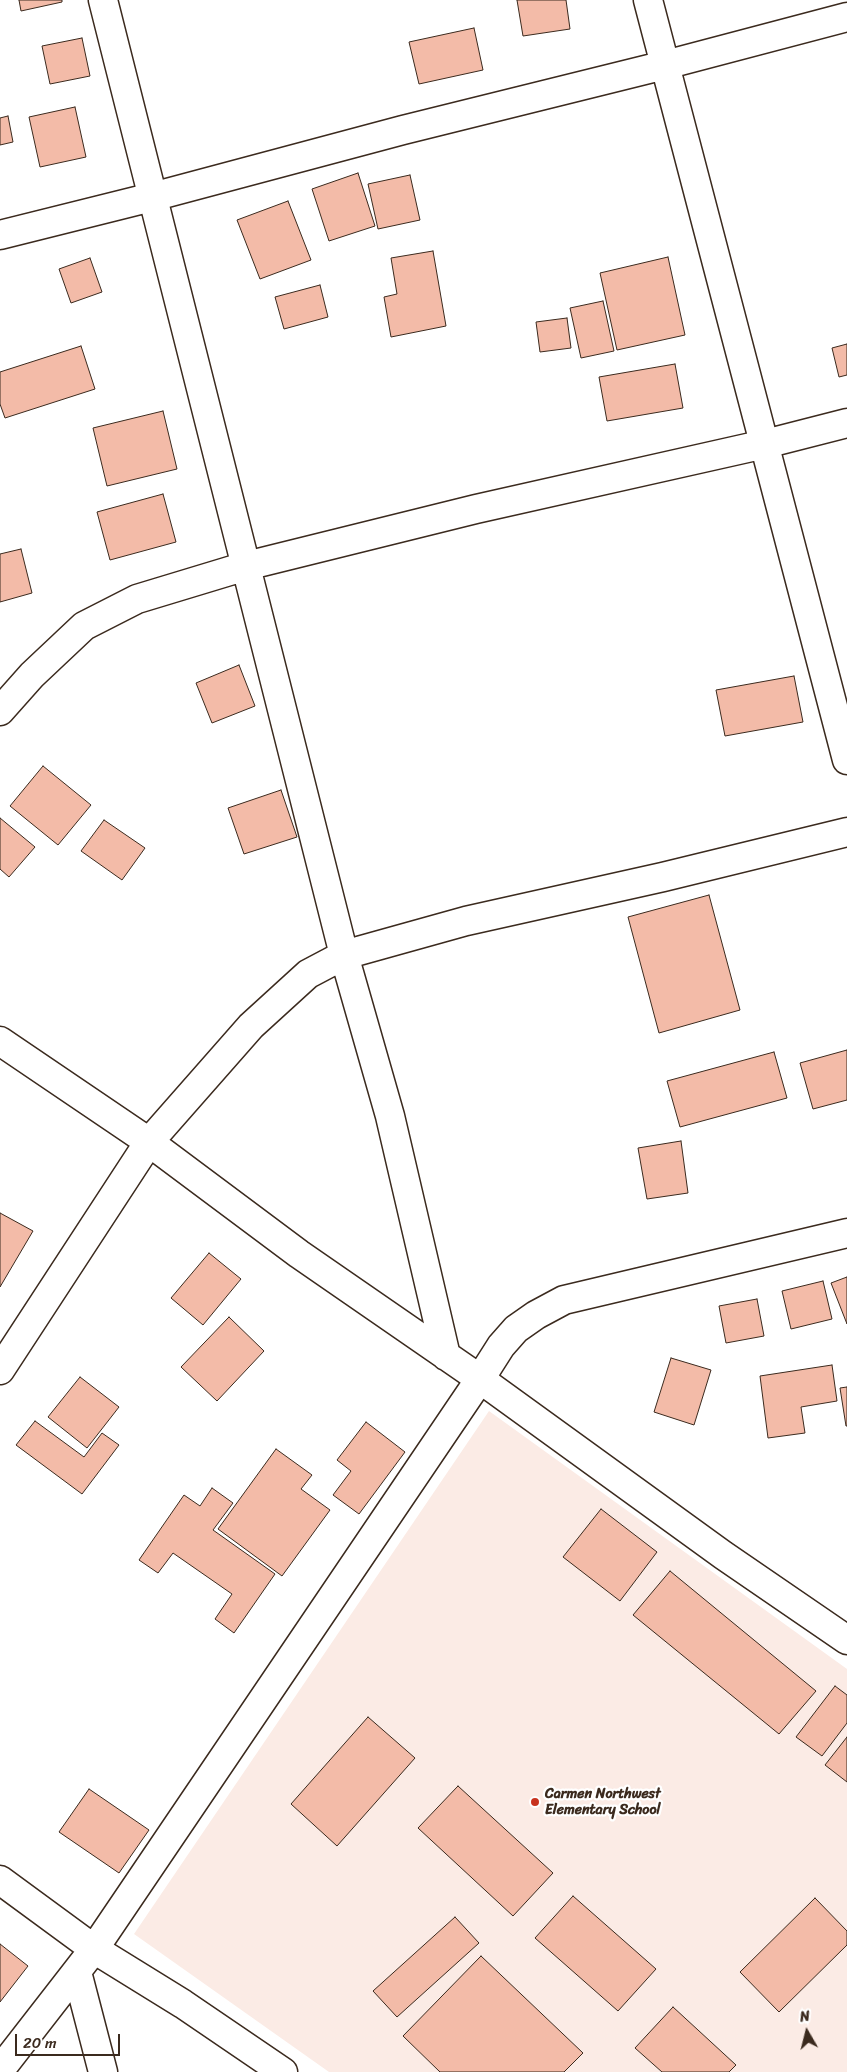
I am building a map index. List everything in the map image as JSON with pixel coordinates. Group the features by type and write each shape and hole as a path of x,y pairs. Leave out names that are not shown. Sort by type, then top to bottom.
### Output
{"street":[{"path":"103,0 344,955 390,1116 446,1356"},
{"path":"648,0 847,760"},
{"path":"0,235 847,17"},
{"path":"0,711 32,675 84,626 137,599 246,566 486,507 765,444 847,423"},
{"path":"0,1370 149,1142 251,1026 308,974 344,955 466,921 663,877 847,832"},
{"path":"0,1041 149,1142 299,1254 480,1379 723,1555 847,1640"},
{"path":"0,2070 94,1949 501,1346 516,1329 564,1300 847,1233"},
{"path":"0,1880 94,1949 183,2004 283,2072"},
{"path":"77,1972 103,2072"}],"shaded area":[{"name":"Carmen Northwest Elementary School","path":"489,1411 847,1669 847,2072 329,2072 134,1934"}],"building":[{"path":"19,0 62,0 62,2 21,11"},
{"path":"517,0 566,0 570,29 523,36"},
{"path":"474,28 483,70 419,84 409,42"},
{"path":"82,38 90,76 50,84 42,46"},
{"path":"75,107 86,157 40,167 29,117"},
{"path":"8,116 13,142 0,145 0,118"},
{"path":"358,173 375,226 329,241 312,189"},
{"path":"410,175 420,220 378,229 368,184"},
{"path":"288,201 311,260 260,279 237,220"},
{"path":"433,251 446,326 391,337 384,297 397,294 391,258"},
{"path":"668,257 685,335 617,350 600,273"},
{"path":"90,258 102,292 71,303 59,269"},
{"path":"320,285 328,317 284,329 275,297"},
{"path":"603,301 614,351 581,358 570,308"},
{"path":"567,318 571,348 540,352 536,322"},
{"path":"847,344 847,375 839,377 832,348"},
{"path":"81,346 95,389 5,418 0,404 0,372"},
{"path":"675,364 683,408 607,421 599,377"},
{"path":"163,411 177,469 107,486 93,428"},
{"path":"163,494 176,542 110,560 97,512"},
{"path":"21,549 32,593 0,602 0,554"},
{"path":"239,665 255,706 212,723 196,683"},
{"path":"794,676 803,722 725,736 716,690"},
{"path":"43,766 91,805 58,845 10,806"},
{"path":"281,790 297,837 244,854 228,808"},
{"path":"0,818 35,847 9,877 0,869"},
{"path":"104,820 145,848 122,880 81,851"},
{"path":"709,895 740,1010 659,1033 628,917"},
{"path":"847,1050 847,1100 813,1109 800,1063"},
{"path":"774,1052 787,1098 680,1127 667,1081"},
{"path":"681,1141 688,1193 647,1199 638,1148"},
{"path":"0,1213 33,1231 0,1287"},
{"path":"209,1253 241,1279 203,1325 171,1298"},
{"path":"847,1277 847,1324 831,1283"},
{"path":"823,1281 832,1319 791,1329 782,1291"},
{"path":"757,1299 764,1336 726,1343 719,1306"},
{"path":"229,1317 264,1351 217,1401 181,1367"},
{"path":"671,1358 711,1370 694,1425 654,1412"},
{"path":"832,1365 837,1401 801,1407 805,1433 768,1438 760,1376"},
{"path":"80,1377 119,1407 87,1448 48,1417"},
{"path":"847,1387 847,1426 846,1426 840,1388"},
{"path":"35,1421 84,1457 102,1433 119,1445 82,1494 16,1445"},
{"path":"366,1422 405,1452 359,1514 333,1495 351,1471 337,1460"},
{"path":"276,1449 312,1475 301,1489 330,1510 282,1576 218,1529"},
{"path":"212,1488 233,1503 213,1530 275,1574 234,1633 215,1619 232,1594 173,1553 158,1573 139,1560 184,1495 200,1506"},
{"path":"601,1509 657,1552 620,1601 563,1557"},
{"path":"670,1571 816,1691 779,1734 633,1615"},
{"path":"835,1686 847,1695 847,1723 822,1756 796,1737"},
{"path":"368,1717 415,1758 337,1846 291,1804"},
{"path":"847,1737 847,1782 825,1765"},
{"path":"458,1786 553,1873 513,1916 418,1828"},
{"path":"89,1789 149,1830 119,1873 59,1832"},
{"path":"573,1896 656,1969 618,2011 535,1938"},
{"path":"815,1898 847,1931 847,1945 779,2012 740,1972"},
{"path":"455,1917 479,1943 397,2017 373,1991"},
{"path":"0,1944 28,1966 0,2002"},
{"path":"481,1956 583,2053 564,2072 440,2072 403,2036"},
{"path":"673,2007 736,2065 729,2072 662,2072 635,2048"}],"place":[{"name":"Carmen Northwest Elementary School","path":"535,1802"}]}
